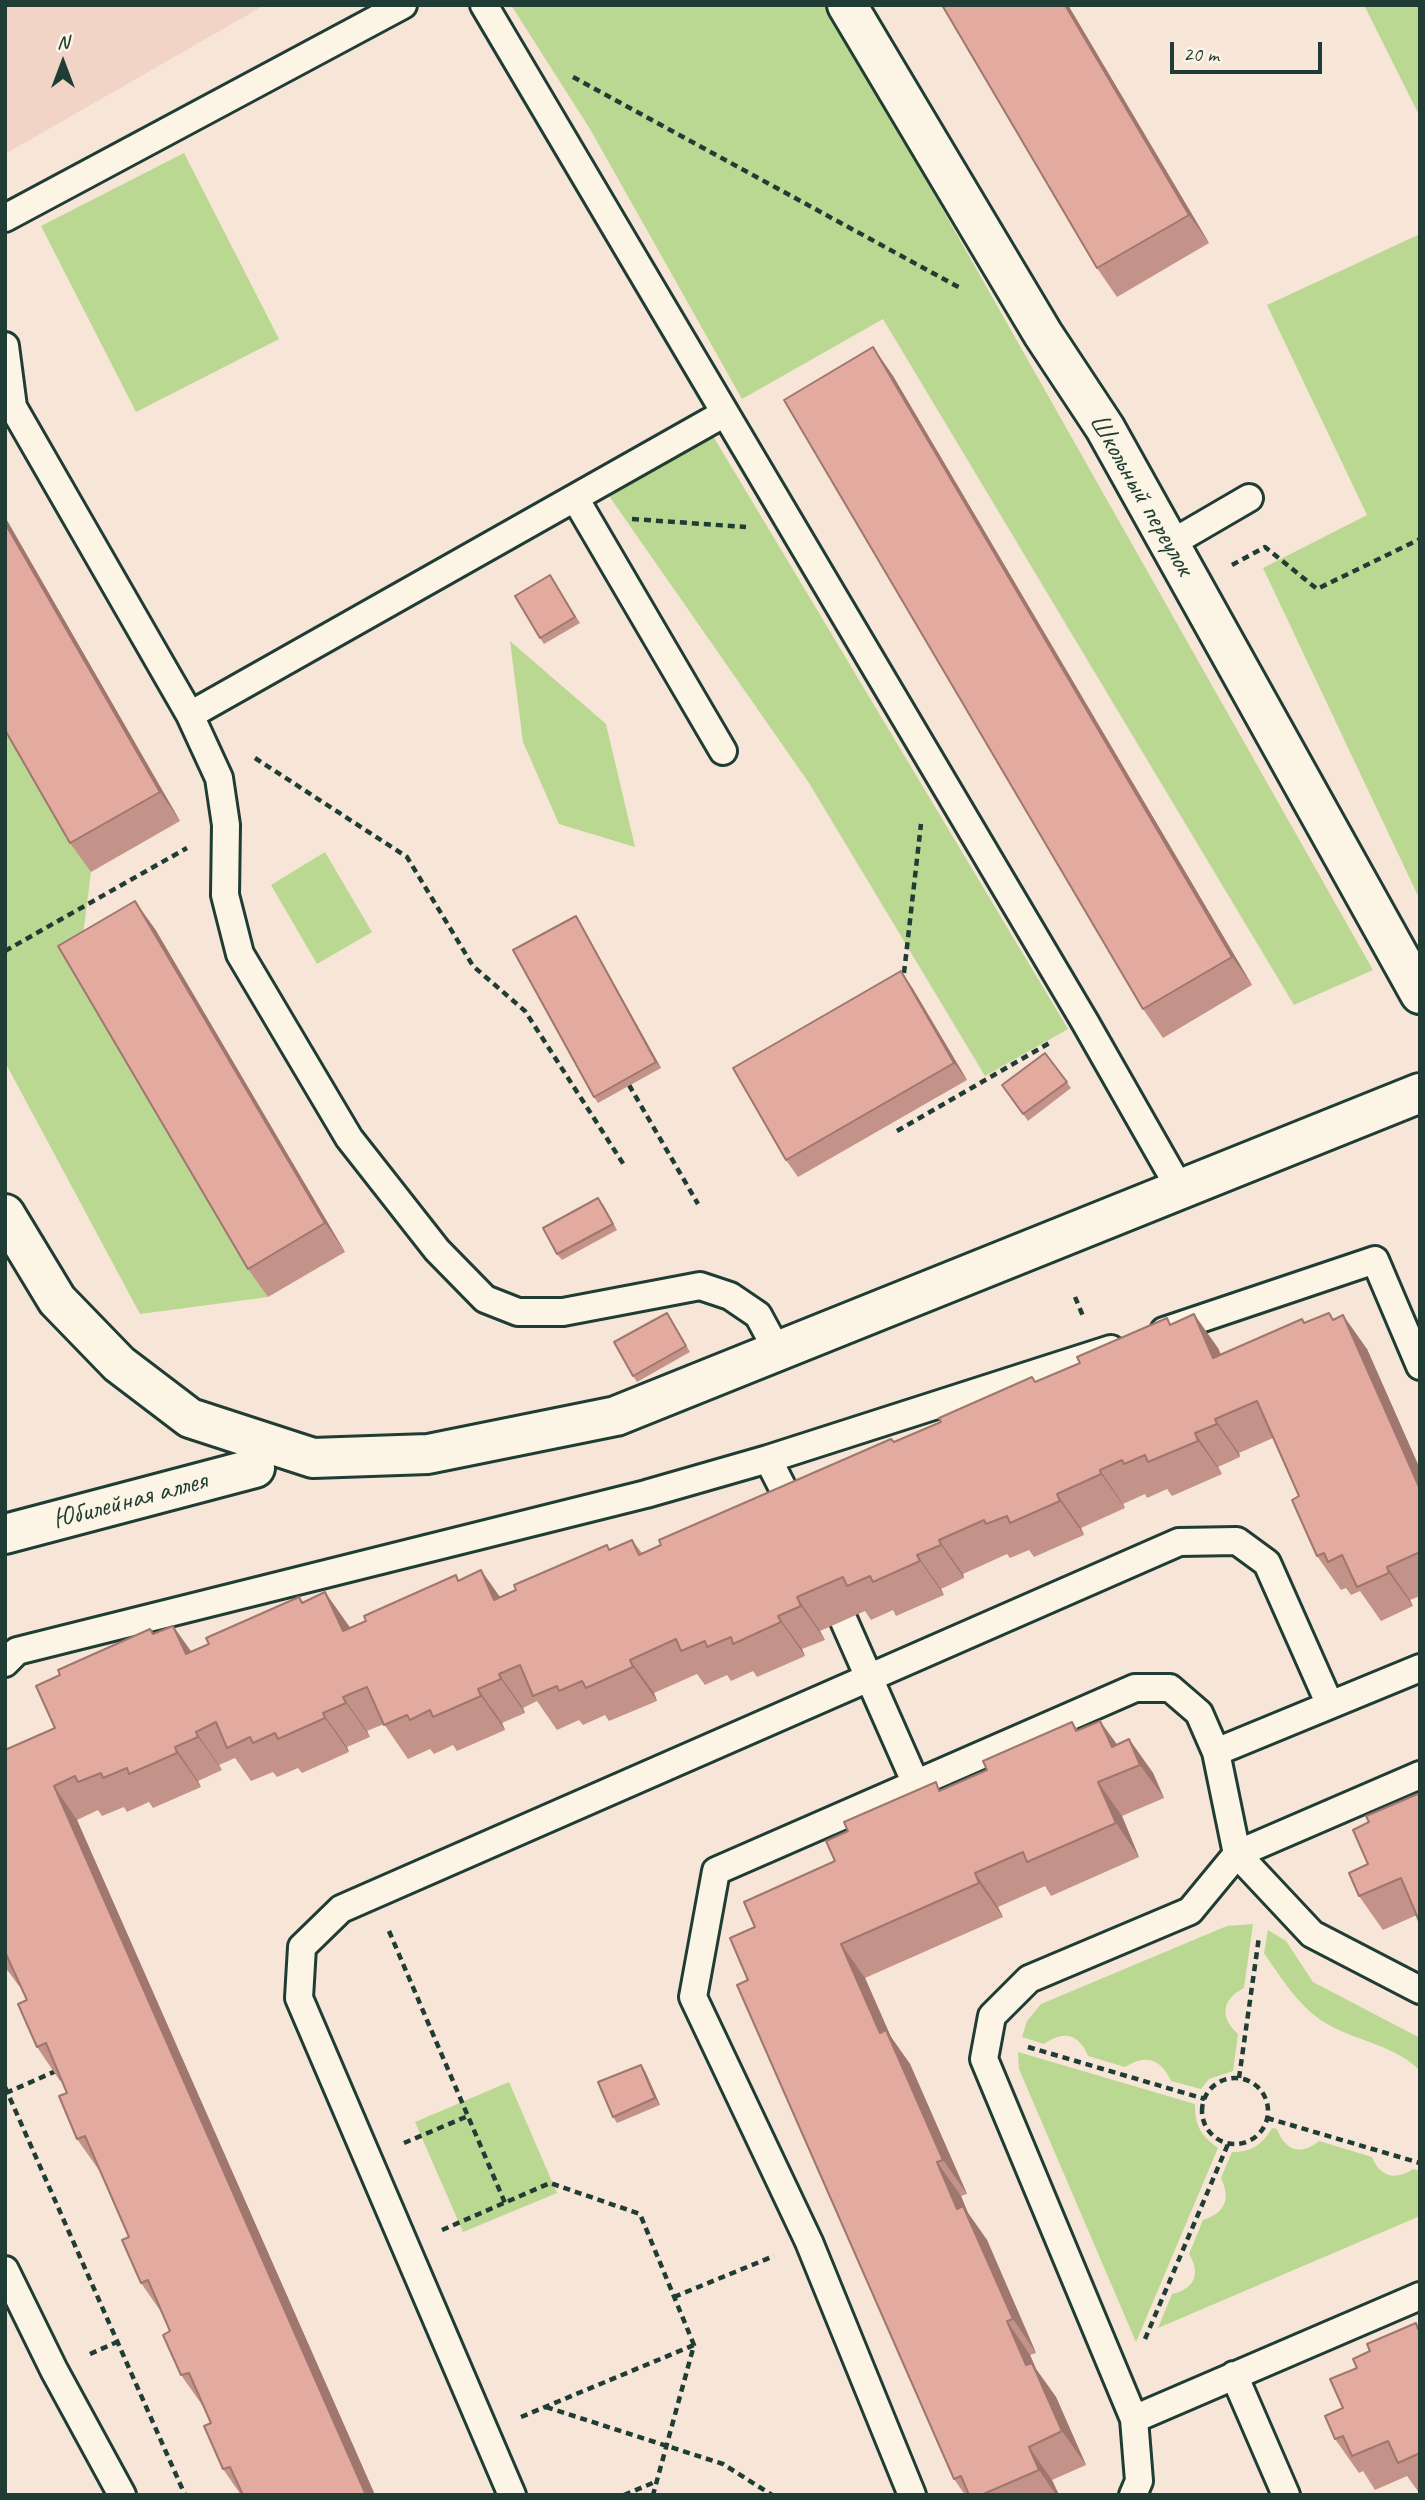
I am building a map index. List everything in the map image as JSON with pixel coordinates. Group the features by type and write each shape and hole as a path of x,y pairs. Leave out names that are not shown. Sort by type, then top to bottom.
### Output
{"street":[{"name":"Школьный переулок","path":"847,5 1043,334 1105,429 1420,994"},
{"path":"6,1217 57,1300 119,1364 190,1418 313,1458 428,1454 616,1416 1420,1093"},
{"name":"Юбилейная аллея","path":"5,1534 255,1468"}],"lane":[{"path":"5,218 403,5"},
{"path":"484,5 1085,1022 1180,1189"},
{"path":"5,346 13,407 190,715 219,778 226,825 225,895 240,954 349,1138 438,1250 485,1299 518,1312 563,1312 700,1286 730,1296 758,1315 778,1352"},
{"path":"190,715 581,507 724,413"},
{"path":"1170,544 1249,498"},
{"path":"581,507 723,751"},
{"path":"5,1663 18,1651 646,1494 768,1459 1041,1373 1375,1260 1420,1366"},
{"path":"768,1459 800,1522"},
{"path":"512,2495 299,1998 302,1947 341,1909 1179,1542 1237,1541 1267,1563 1330,1705"},
{"path":"844,1621 916,1784"},
{"path":"1216,1752 1420,1668"},
{"path":"912,2495 809,2242 693,1997 716,1871 1135,1688 1170,1688 1199,1713 1216,1752 1237,1854 1312,1934 1420,1990"},
{"path":"1133,2495 1139,2481 1134,2419 984,2059 992,2016 1028,1979 1190,1911 1237,1854 1420,1776"},
{"path":"5,2270 54,2370 122,2495"},
{"path":"1134,2419 1420,2296"},
{"path":"1234,2375 1286,2495"}],"path":[{"path":"562,71 971,294"},
{"path":"581,507 744,527 780,507"},
{"path":"1226,569 1265,547 1317,589 1420,539"},
{"path":"190,715 407,858 473,966 524,1011 624,1165"},
{"path":"904,972 929,758"},
{"path":"5,951 226,825"},
{"path":"897,1131 1085,1022"},
{"path":"629,1085 698,1204"},
{"path":"373,1895 505,2203"},
{"path":"1239,2078 1261,1924"},
{"path":"989,2035 1205,2099"},
{"path":"56,2071 6,2091 185,2495"},
{"path":"1239,2078 1261,2091 1267,2103 1264,2128 1255,2138 1244,2144 1228,2144 1209,2132 1203,2120 1205,2099 1214,2085 1226,2079 1239,2078"},
{"path":"368,2158 468,2116"},
{"path":"1267,2118 1420,2163"},
{"path":"1122,2392 1228,2144"},
{"path":"405,2245 550,2183 640,2214 694,2345 653,2495"},
{"path":"674,2297 809,2242"},
{"path":"485,2432 694,2345"},
{"path":"546,2407 723,2464 772,2495"},
{"path":"624,2495 656,2481"}],"shaded area":[{"path":"5,5 265,5 5,154"}],"green space":[{"path":"511,5 827,5 1373,970 1294,1005 883,319 742,399 590,129"},
{"path":"1364,5 1420,5 1420,117"},
{"path":"184,153 279,339 136,412 41,226"},
{"path":"1420,234 1420,900 1263,568 1367,515 1267,305"},
{"path":"710,431 1068,1029 985,1076 809,783 607,493"},
{"path":"510,641 606,724 635,847 559,824 523,742"},
{"path":"5,723 91,872 78,975 268,1297 140,1314 5,1062"},
{"path":"325,852 372,932 317,964 271,885"},
{"path":"1253,1924 1244,1988 1231,1997 1226,2009 1228,2021 1238,2034 1233,2071 1209,2079 1201,2089 1171,2081 1162,2067 1152,2060 1139,2060 1125,2067 1088,2056 1080,2043 1070,2036 1058,2037 1044,2044 1022,2037 1027,2021 1041,2004 1227,1926"},
{"path":"1268,1930 1286,1941 1313,1982 1420,2038 1420,2071 1400,2056 1340,2031 1309,2011 1292,1993 1264,1953"},
{"path":"1018,2052 1195,2104 1200,2129 1218,2148 1136,2342 1019,2069"},
{"path":"509,2082 557,2193 463,2232 415,2122"},
{"path":"1272,2128 1277,2129 1284,2142 1294,2149 1306,2149 1319,2141 1372,2157 1379,2169 1389,2175 1400,2175 1413,2169 1420,2171 1420,2216 1158,2328 1172,2294 1186,2288 1194,2279 1195,2268 1189,2254 1203,2220 1216,2213 1224,2204 1226,2192 1221,2178 1232,2152 1245,2151 1256,2146"}],"building":[{"path":"942,5 1065,5 1189,215 1097,268"},
{"path":"873,347 1232,957 1143,1009 784,400"},
{"path":"5,523 160,792 70,843 5,730"},
{"path":"550,575 575,617 540,638 515,596"},
{"path":"135,901 325,1223 248,1269 58,946"},
{"path":"576,916 656,1062 594,1097 513,950"},
{"path":"901,971 954,1063 786,1160 733,1068"},
{"path":"1045,1053 1067,1082 1023,1114 1002,1085"},
{"path":"598,1198 613,1224 557,1254 543,1228"},
{"path":"667,1313 686,1346 633,1376 614,1342"},
{"path":"1329,1313 1333,1320 1343,1315 1420,1489 1420,1552 1387,1567 1389,1573 1357,1587 1342,1555 1328,1562 1324,1553 1317,1556 1292,1500 1299,1496 1257,1401 1215,1419 1217,1424 1195,1433 1198,1441 1148,1462 1145,1455 1124,1464 1122,1460 1100,1470 1101,1474 1057,1494 1060,1501 1010,1523 1007,1516 986,1524 984,1520 939,1540 941,1545 917,1555 920,1561 873,1582 870,1576 847,1586 843,1577 797,1597 801,1606 778,1616 781,1622 733,1644 731,1637 707,1647 705,1641 681,1651 676,1639 630,1660 633,1667 586,1688 582,1681 559,1691 557,1686 533,1696 520,1665 499,1674 501,1679 478,1689 481,1696 433,1717 430,1710 410,1720 407,1715 384,1725 367,1687 343,1697 346,1703 323,1713 325,1718 278,1739 275,1733 253,1743 250,1737 227,1748 216,1722 196,1732 198,1737 175,1747 177,1753 129,1774 127,1768 103,1778 101,1773 78,1782 75,1776 54,1786 366,2495 243,2495 230,2467 223,2469 204,2426 211,2423 189,2373 181,2375 163,2335 170,2331 148,2280 141,2283 122,2240 129,2237 85,2136 77,2139 59,2096 67,2093 46,2043 37,2047 18,2004 27,2000 5,1952 5,1750 55,1728 36,1686 60,1675 58,1670 150,1629 153,1634 173,1626 186,1654 209,1644 206,1638 299,1597 302,1603 325,1592 343,1631 366,1621 364,1616 456,1575 458,1581 481,1570 494,1600 516,1590 514,1585 607,1545 609,1550 632,1540 639,1555 661,1545 659,1540 891,1439 894,1442 941,1422 939,1418 1032,1377 1035,1382 1080,1363 1077,1357 1167,1318 1170,1325 1194,1314 1213,1358 1302,1319 1304,1323"},
{"path":"1100,1721 1112,1747 1129,1739 1140,1765 1098,1782 1116,1823 1027,1862 1023,1852 975,1873 979,1883 841,1944 880,2033 886,2030 943,2160 937,2162 957,2209 963,2206 1013,2319 1007,2321 1026,2365 1032,2363 1062,2431 1029,2447 1039,2470 981,2495 969,2495 961,2476 954,2479 737,1985 748,1980 730,1938 755,1927 744,1902 835,1861 826,1841 848,1831 844,1822 936,1782 939,1791 987,1770 983,1761 1072,1722 1076,1731"},
{"path":"1420,1793 1419,1921 1401,1878 1359,1896 1349,1873 1368,1864 1353,1830 1369,1822 1366,1816"},
{"path":"641,2065 655,2098 613,2117 598,2082"},
{"path":"1416,2323 1418,2329 1420,2328 1420,2453 1398,2463 1388,2441 1352,2456 1343,2436 1335,2439 1325,2416 1343,2408 1330,2379 1357,2368 1353,2359 1370,2351 1367,2344"}]}
